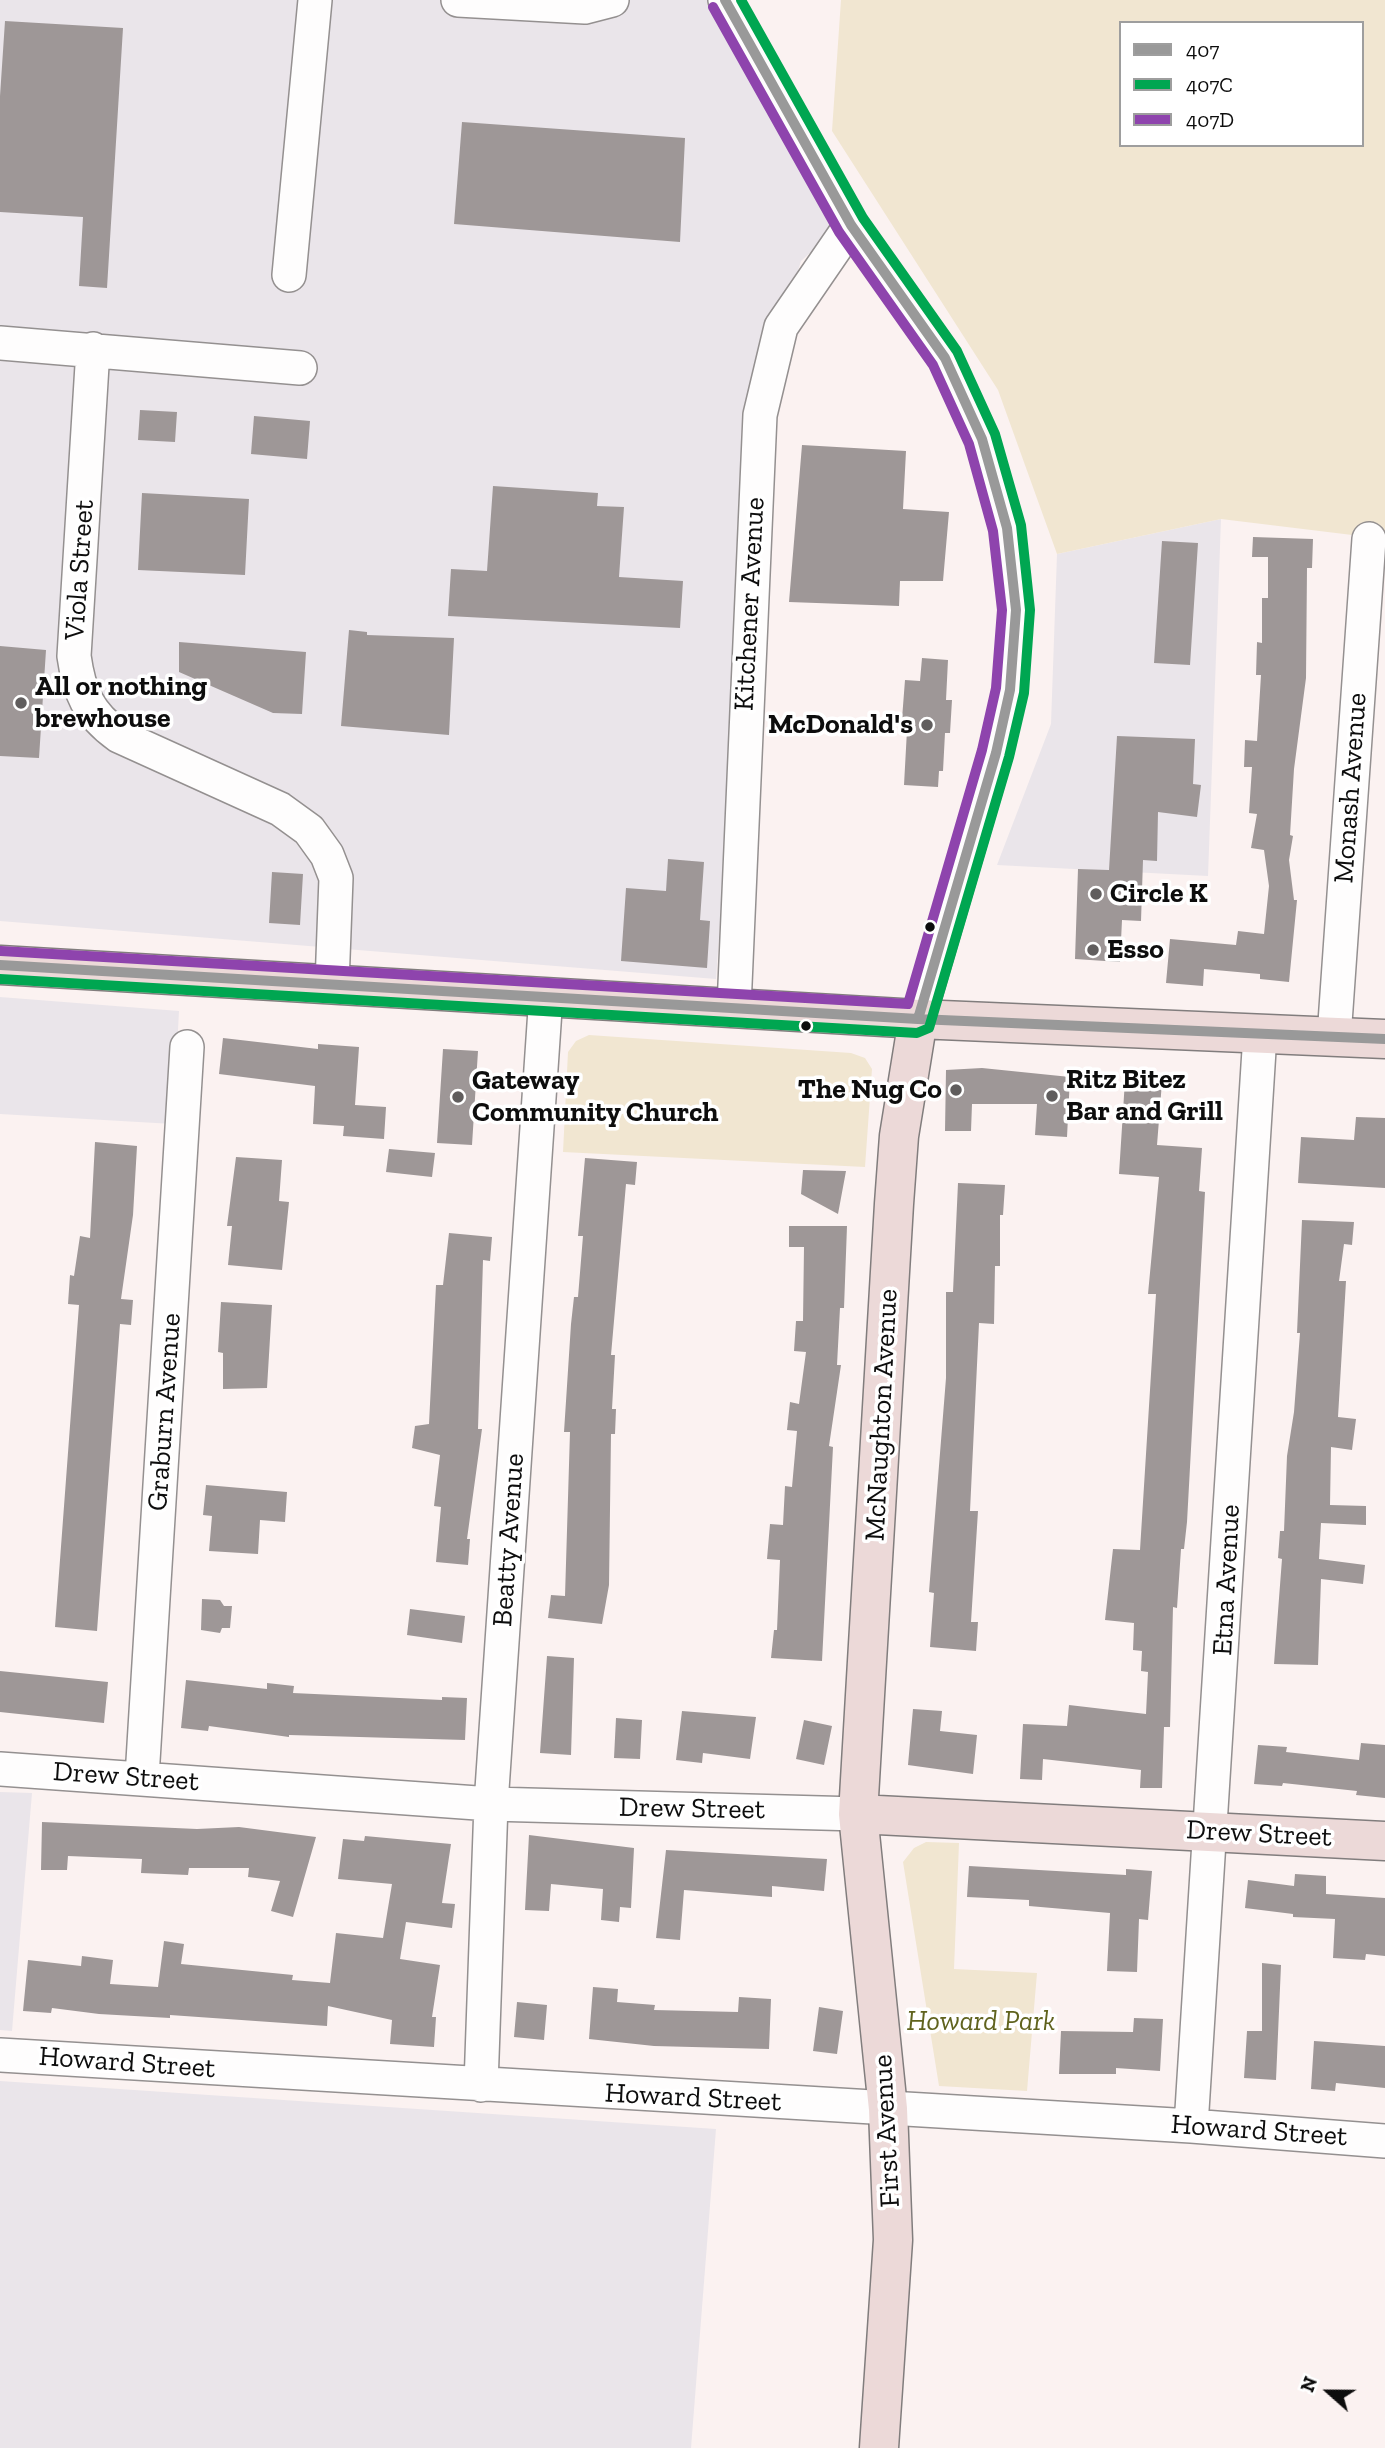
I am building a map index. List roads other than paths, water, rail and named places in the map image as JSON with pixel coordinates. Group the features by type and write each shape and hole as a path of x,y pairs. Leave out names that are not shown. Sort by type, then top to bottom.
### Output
{"main road":[{"path":"0,965 918,1019 1385,1039"},
{"name":"McNaughton Avenue","path":"859,1814 895,1191 908,1066 918,1019"},
{"name":"Drew Street","path":"859,1814 1212,1830 1385,1841"},
{"name":"First Avenue","path":"859,1814 888,2109 892,2240 879,2448"}],"street":[{"path":"289,275 315,0"},
{"path":"458,0 585,7 612,0"},
{"path":"725,0 851,225 945,358 982,439 1007,528 1016,610 1005,719 918,1019"},
{"name":"Kitchener Avenue","path":"734,1007 760,415 781,327 851,225"},
{"path":"0,343 300,368"},
{"name":"Viola Street","path":"93,349 74,656 79,688 88,707 102,724 119,736 280,809 309,830 327,855 336,878 331,984"},
{"name":"Monash Avenue","path":"1334,1037 1369,539"},
{"name":"Beatty Avenue","path":"481,2085 491,1804 545,995"},
{"name":"Etna Avenue","path":"1191,2126 1212,1830 1260,1034"},
{"name":"Graburn Avenue","path":"142,1777 187,1047"},
{"name":"Drew Street","path":"0,1769 142,1777 491,1804 859,1814"},
{"name":"Howard Street","path":"0,2055 1191,2126 1385,2141"}],"place":[{"name":"All or nothing brewhouse","path":"21,703"},
{"name":"McDonald's","path":"927,725"},
{"name":"Circle K","path":"1096,894"},
{"name":"Esso","path":"1093,950"},
{"name":"The Nug Co","path":"956,1090"},
{"name":"Ritz Bitez Bar and Grill","path":"1052,1096"},
{"name":"Gateway Community Church","path":"458,1097"}],"park label":[{"name":"Howard Park","path":"981,2022"}]}
